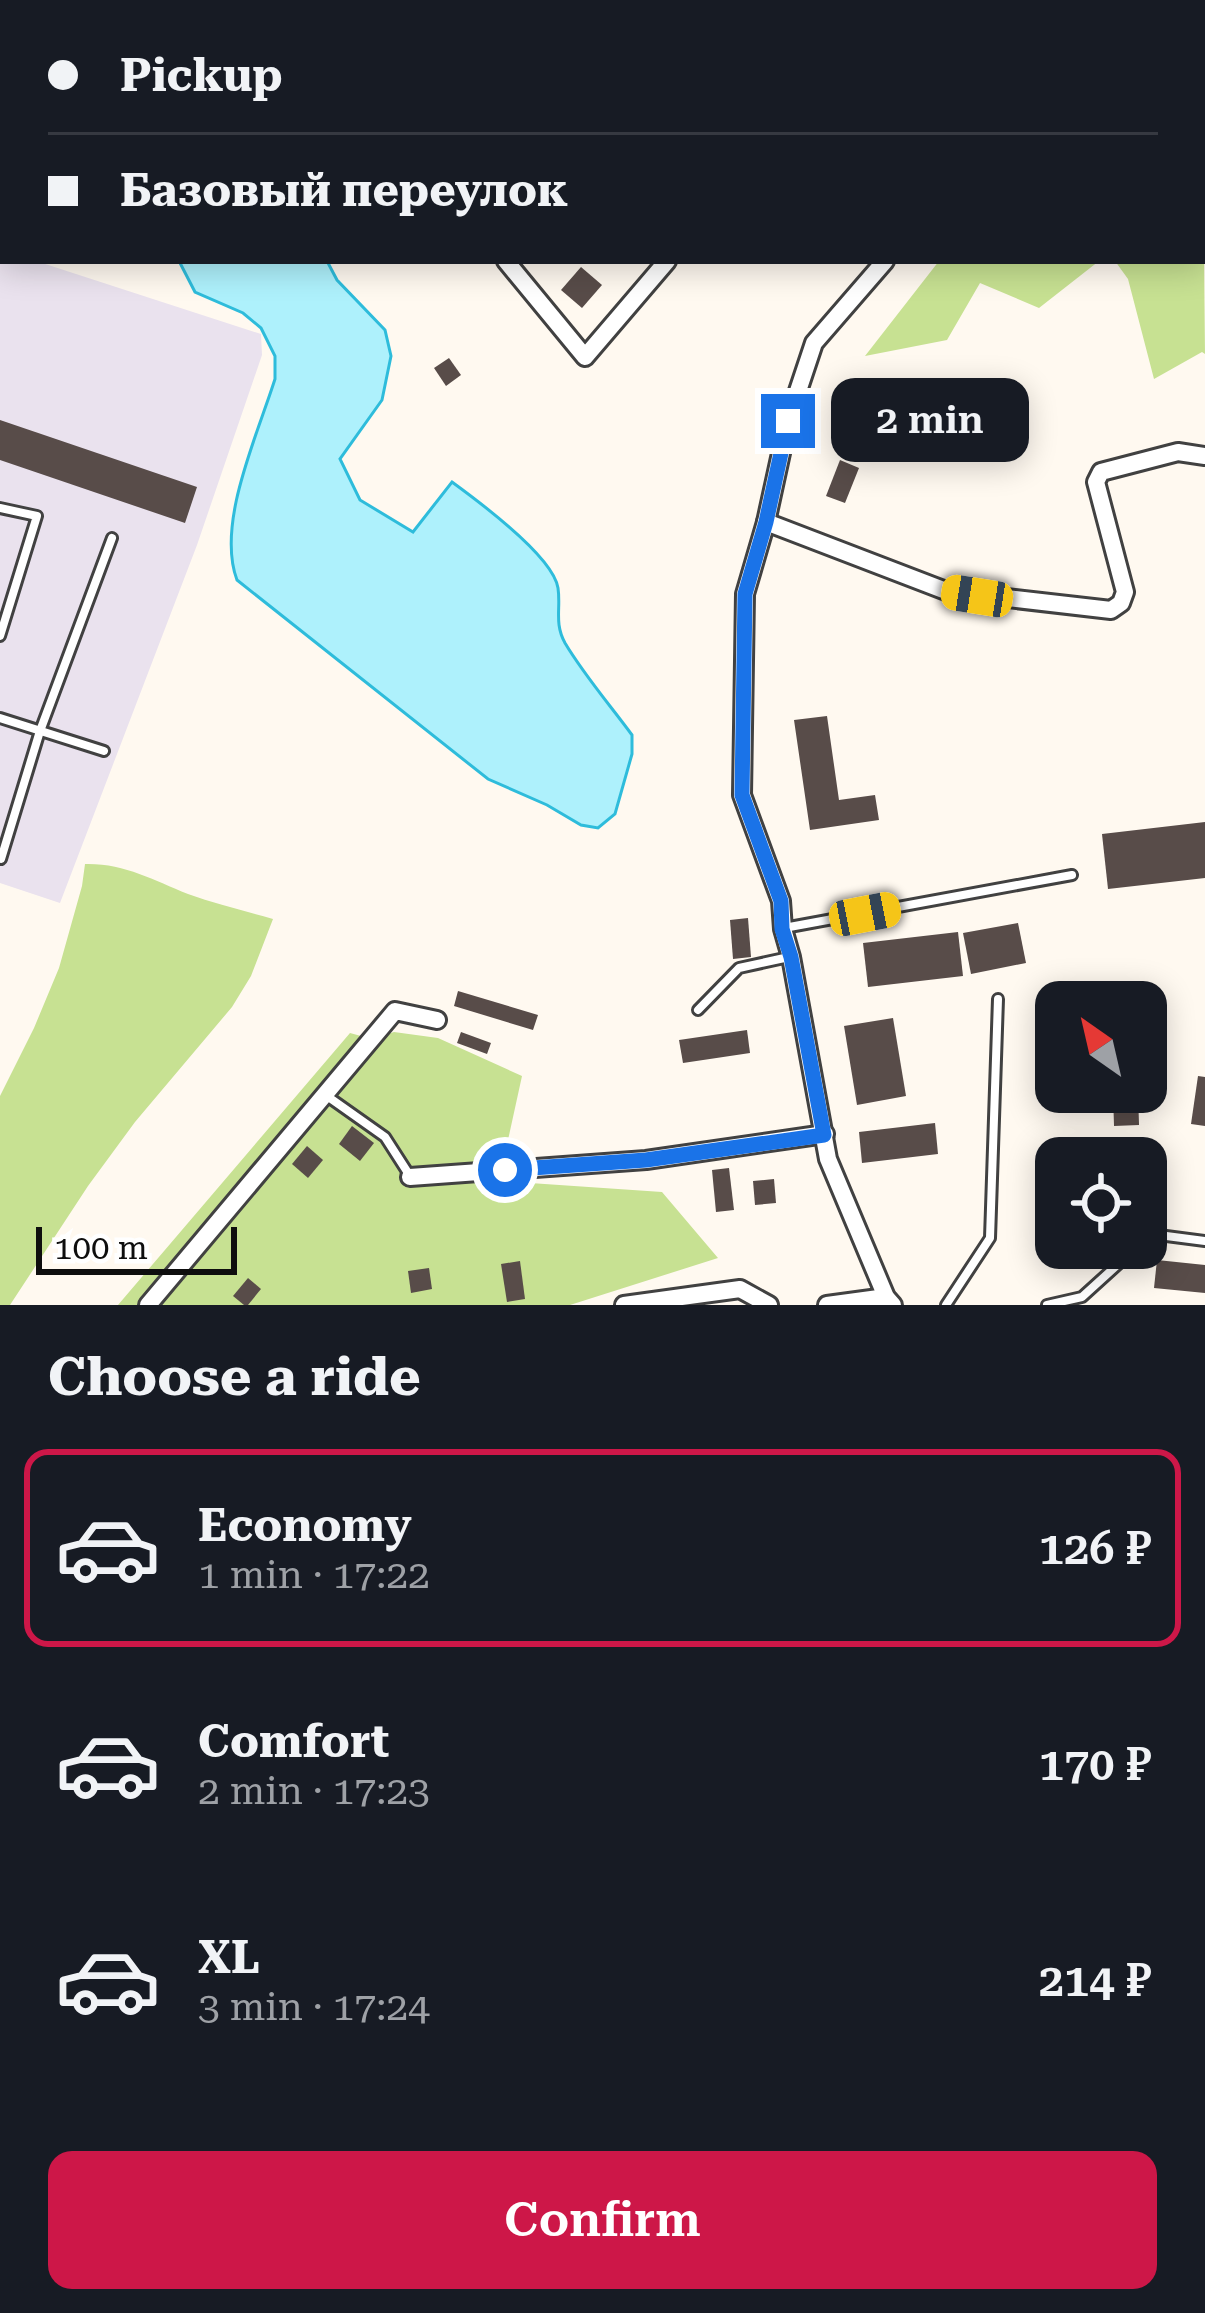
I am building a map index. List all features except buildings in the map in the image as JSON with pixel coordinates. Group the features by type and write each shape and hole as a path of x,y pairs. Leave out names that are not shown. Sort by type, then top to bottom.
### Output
{"street":[{"path":"508,264 585,357 664,264"},
{"path":"827,1305 890,1301 828,1160 782,929 781,901 742,795 745,594 788,421 814,343 882,264"},
{"path":"766,522 946,591 1111,610 1125,592 1096,482 1100,472 1178,452 1205,456"},
{"path":"148,1305 395,1011 437,1020"},
{"path":"410,1177 646,1160 824,1135"},
{"path":"624,1305 740,1289 770,1305"}],"lane":[{"path":"0,508 38,516 0,636"},
{"path":"2,859 40,731 112,538"},
{"path":"0,718 104,751"},
{"path":"782,929 1072,875"},
{"path":"698,1010 739,968 791,957"},
{"path":"946,1305 990,1238 998,999"},
{"path":"324,1095 385,1137 410,1177"},
{"path":"1167,1236 1205,1241"},
{"path":"1046,1305 1082,1297 1113,1269"}],"shaded area":[{"path":"0,264 45,264 261,334 262,355 197,545 60,903 0,883"}],"green space":[{"path":"937,264 1095,264 1039,308 980,283 947,340 865,356"},
{"path":"1117,264 1204,264 1205,354 1154,379 1128,279"},
{"path":"85,864 125,869 199,898 273,919 251,976 232,1007 135,1122 10,1305 0,1305 0,1096 59,968"},
{"path":"394,1032 438,1038 522,1076 499,1181 662,1192 718,1258 570,1305 118,1305 350,1033 372,1039"}],"water":[{"path":"181,264 329,264 337,280 385,330 391,356 382,400 340,459 360,500 413,532 452,482 513,530 553,575 565,643 632,735 632,754 615,814 598,828 581,825 488,779 237,580 232,558 235,507 275,379 275,356 261,328 243,313 195,292"}],"route":[{"path":"505,1170 646,1160 824,1135 782,929 781,901 742,795 745,594 788,421"}]}
